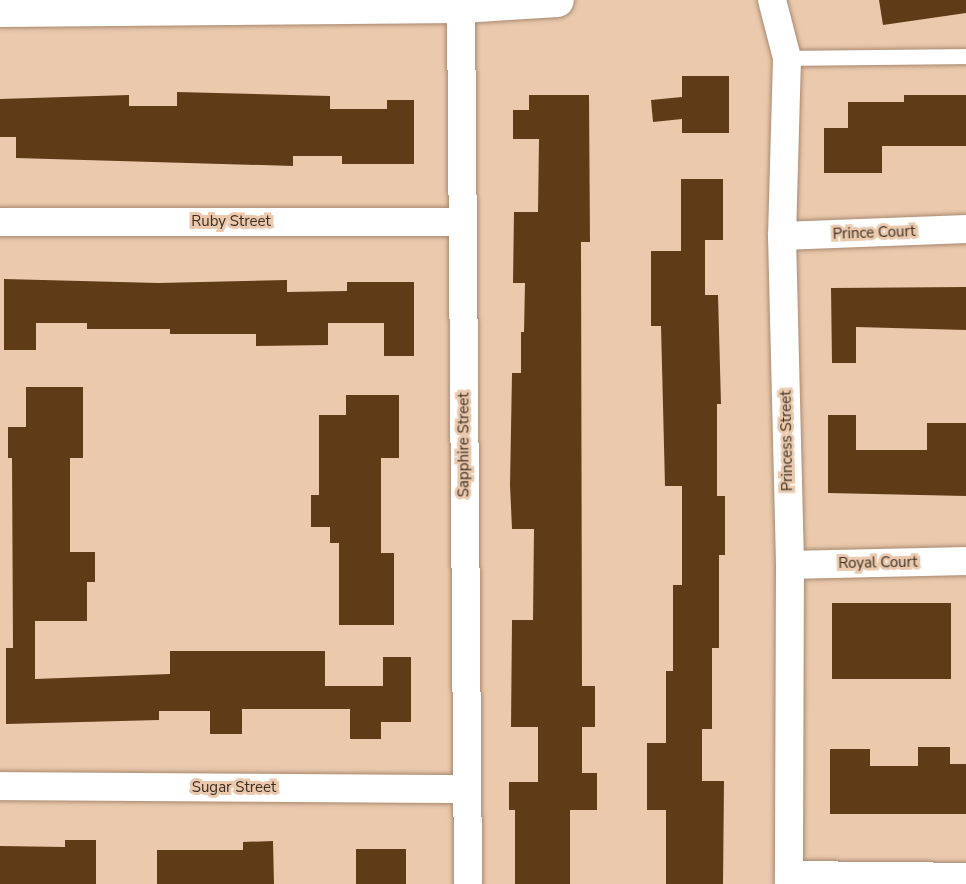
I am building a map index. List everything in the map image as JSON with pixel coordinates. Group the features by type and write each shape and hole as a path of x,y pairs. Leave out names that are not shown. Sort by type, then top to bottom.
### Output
{"street":[{"path":"0,10 461,6 552,0"},
{"name":"Princess Street","path":"772,0 787,58 782,236 790,565 789,880"},
{"name":"Sapphire Street","path":"461,6 468,884"},
{"name":"Ruby Street","path":"0,222 463,222"},
{"name":"Prince Court","path":"782,236 966,229"},
{"name":"Royal Court","path":"790,565 966,561"},
{"name":"Sugar Street","path":"0,786 467,789"},
{"path":"789,880 966,877"}],"lane":[{"path":"787,58 966,56"}],"building":[{"path":"879,0 966,0 966,13 883,25"},
{"path":"682,76 729,76 729,133 682,133 682,119 653,122 651,100 682,97"},
{"path":"177,92 330,96 330,109 387,109 387,100 414,100 414,164 342,164 342,156 293,156 293,166 16,158 16,137 0,137 0,99 129,95 129,106 177,106"},
{"path":"529,95 589,95 590,242 581,242 582,686 595,686 595,727 582,727 582,773 597,773 597,810 570,810 570,884 515,884 515,810 509,810 509,782 538,782 538,727 511,727 512,620 533,620 534,529 512,529 510,485 512,373 521,373 521,332 524,332 525,283 513,283 514,212 538,212 539,139 513,139 513,110 529,110"},
{"path":"904,95 966,95 966,146 882,146 882,173 824,173 824,128 848,128 848,102 904,102"},
{"path":"681,179 723,179 723,240 705,240 705,295 718,295 721,404 717,404 717,496 725,496 725,555 719,555 719,648 712,648 712,729 702,729 702,781 724,781 723,884 666,884 666,810 647,810 647,743 666,743 666,671 673,671 673,585 682,585 682,486 665,486 661,326 651,326 651,251 681,251"},
{"path":"4,279 158,283 287,280 287,292 347,291 347,282 414,282 414,356 384,356 384,323 328,323 328,345 256,346 256,334 170,334 170,329 87,329 87,323 36,323 36,350 4,350"},
{"path":"966,287 966,330 856,327 856,363 832,363 831,288"},
{"path":"26,387 83,387 83,458 70,458 70,552 95,552 95,582 87,582 87,621 35,621 35,679 170,674 170,651 325,651 325,686 383,686 383,657 411,657 411,722 381,722 381,739 350,739 350,709 242,709 242,734 210,734 210,711 159,711 159,720 6,724 6,648 13,648 12,458 8,458 8,427 26,427"},
{"path":"346,395 399,395 399,458 381,458 381,553 394,553 394,625 339,625 339,543 330,543 330,527 311,527 311,495 319,495 319,415 346,415"},
{"path":"828,415 856,415 856,450 927,450 927,423 966,423 966,496 828,493"},
{"path":"832,603 951,603 951,679 832,679"},
{"path":"918,747 950,747 950,764 966,764 966,814 830,814 830,749 870,749 870,766 918,766"},
{"path":"65,840 96,840 96,884 0,884 0,846 65,847"},
{"path":"273,841 274,884 157,884 157,850 243,850 243,842"},
{"path":"356,849 406,849 406,884 356,884"}]}
